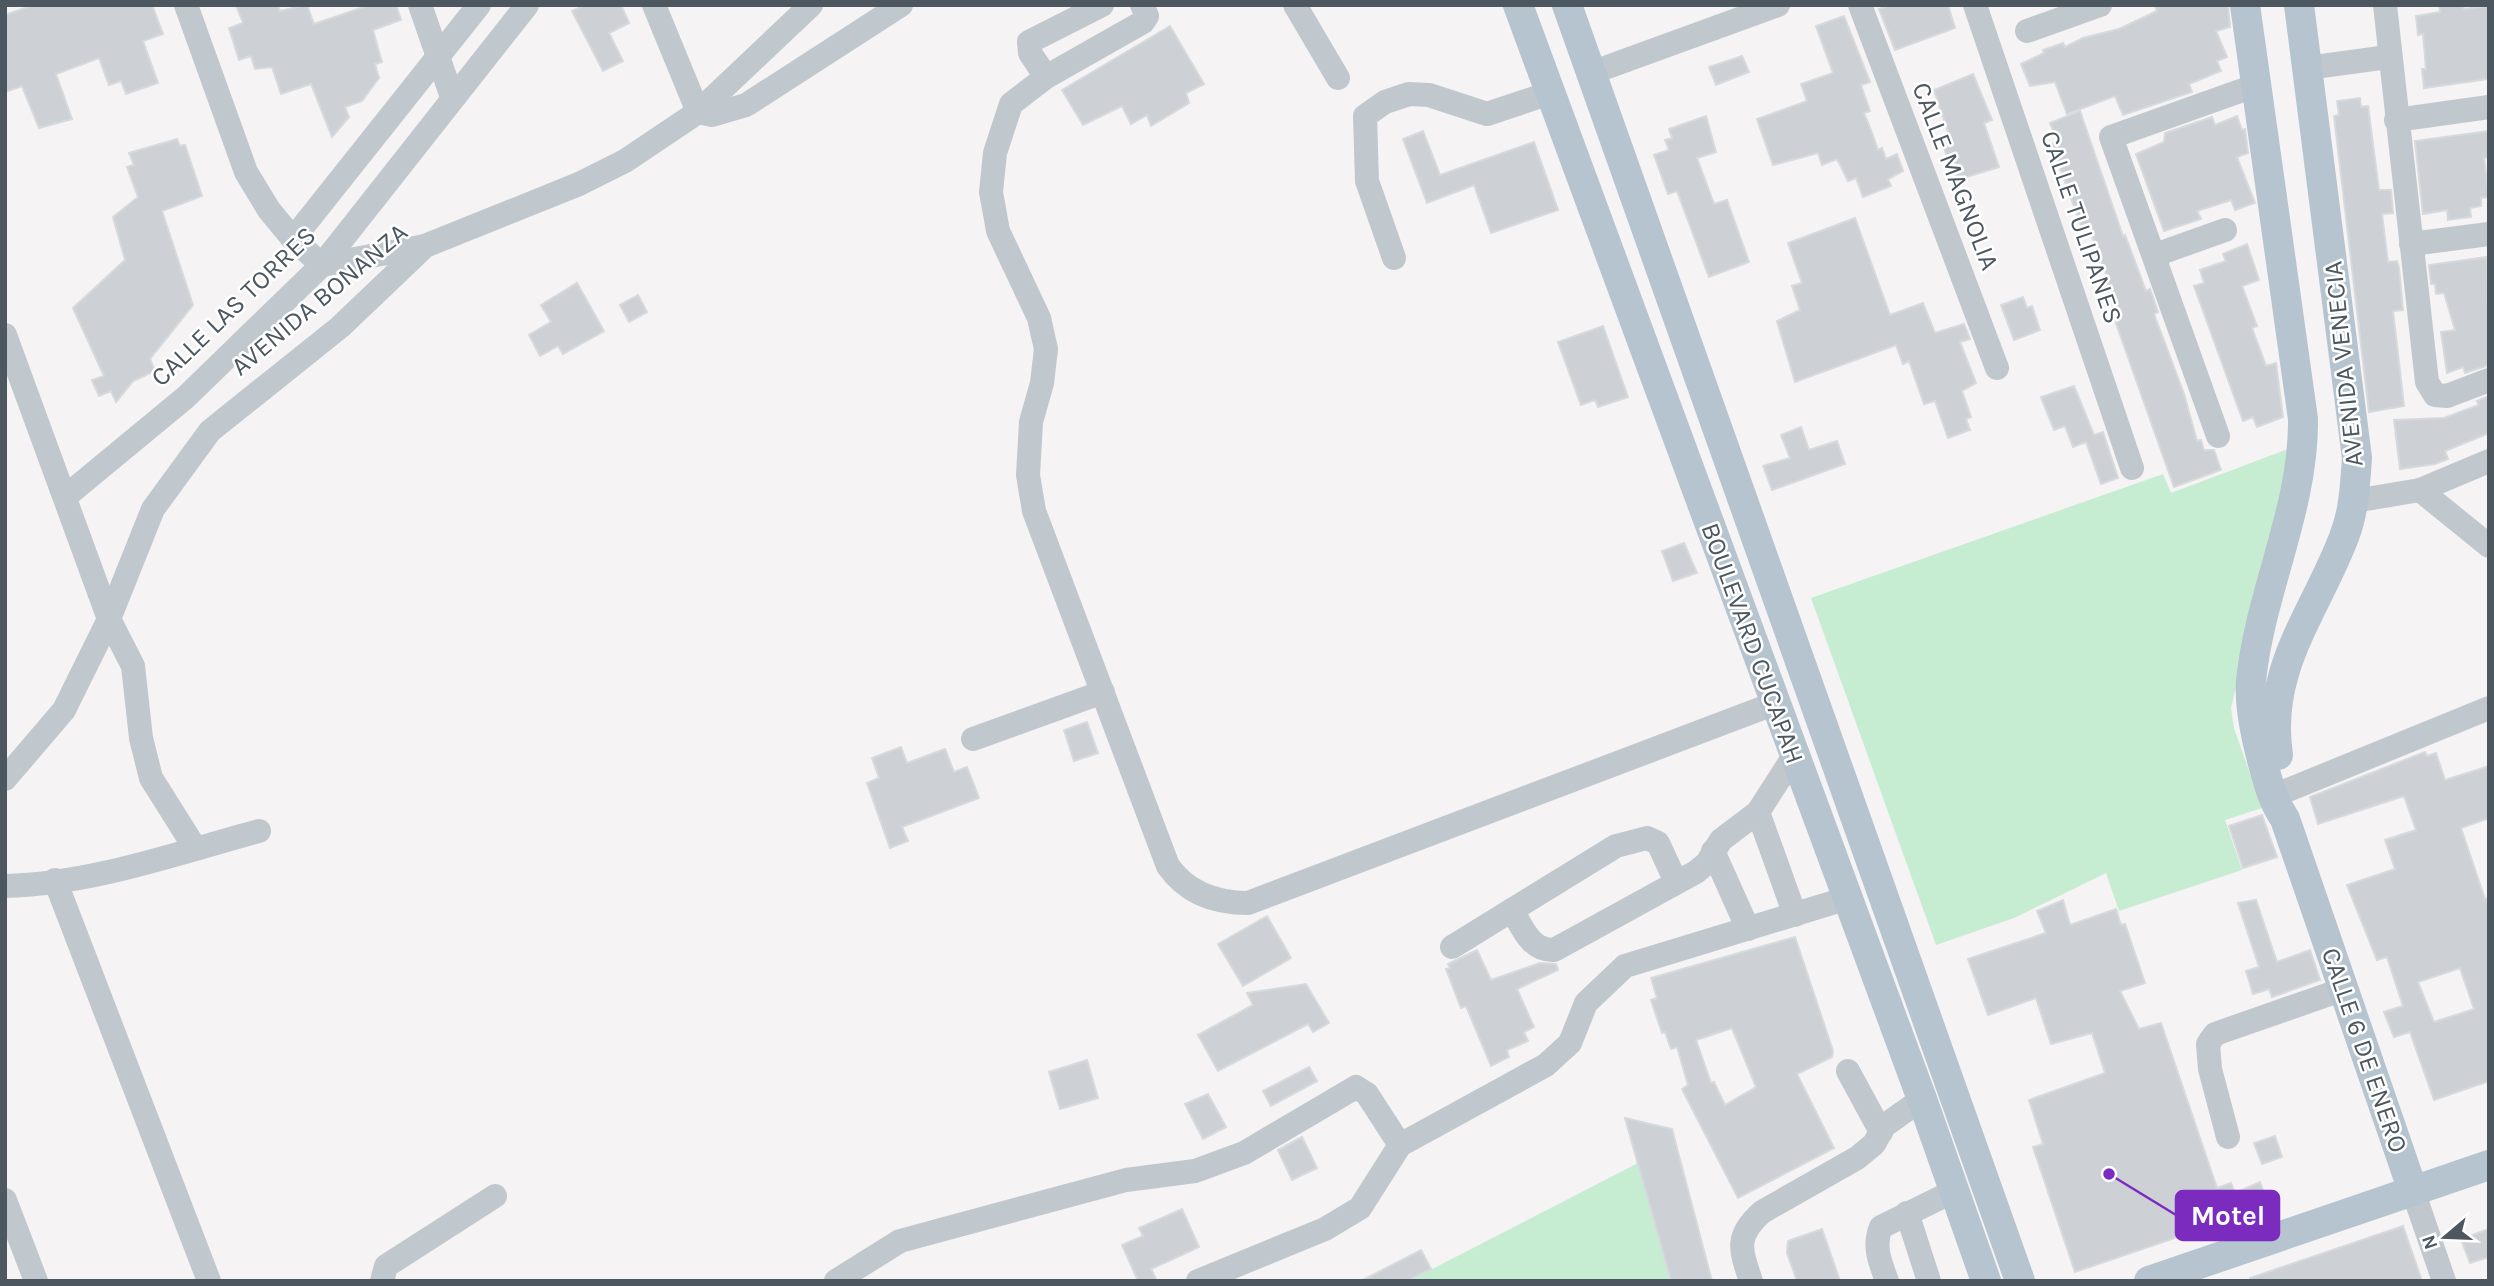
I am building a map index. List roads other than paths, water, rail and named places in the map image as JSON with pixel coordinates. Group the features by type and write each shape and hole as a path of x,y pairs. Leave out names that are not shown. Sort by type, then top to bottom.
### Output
{"main road":[{"name":"BOULEVARD CUCAPAH","path":"1518,5 1923,1099 1986,1281"},
{"name":"BOULEVARD CUCAPAH","path":"1567,5 2020,1281"},
{"name":"AVENIDA VENECIA","path":"2245,5 2303,419 2299,474 2270,584 2251,684 2259,749 2280,803"},
{"name":"AVENIDA VENECIA","path":"2280,803 2274,729 2278,694 2295,637 2318,595 2345,535 2354,501 2357,458 2299,5"},
{"path":"2270,584 2285,597 2293,599 2318,595"},
{"name":"CALLE 6 DE ENERO","path":"2280,803 2413,1191"},
{"path":"2149,1281 2489,1165"}],"street":[{"path":"186,5 246,172 269,210 293,239 322,265 425,246"},
{"path":"419,5 452,97"},
{"name":"CALLE LAS TORRES","path":"293,239 479,5"},
{"name":"CALLE LAS TORRES","path":"65,497 186,397 322,265 527,5"},
{"path":"654,5 698,112 712,115 746,105 901,5"},
{"name":"AVENIDA BONANZA","path":"5,779 64,710 109,619 153,509 210,431 340,327 425,246 579,184 625,161 698,112 811,5"},
{"path":"1046,77 1030,53 1030,43 1102,5"},
{"path":"1142,5 1147,16 1143,22 1046,77 1012,104 995,153 991,192 998,232 1039,318 1046,349 1030,436 1028,475 1034,511 1168,866 1177,879 1194,890 1226,903 1248,903 1776,703"},
{"path":"1295,5 1338,78"},
{"path":"1591,73 1778,5"},
{"name":"CALLE MAGNOLIA","path":"1860,5 1997,368"},
{"name":"CALLE TULIPANES","path":"1975,5 2132,468"},
{"path":"2027,31 2100,5"},
{"path":"2385,5 2388,57 2427,382 2435,396 2447,396 2489,380"},
{"path":"2307,68 2388,57"},
{"path":"2218,436 2111,137 2257,85"},
{"path":"1394,258 1367,181 1365,116 1385,102 1409,94 1429,94 1487,114 1550,93"},
{"path":"2396,120 2489,107"},
{"path":"2155,256 2225,230"},
{"path":"2411,244 2489,234"},
{"path":"5,335 109,619 133,666 141,737 151,778 195,848"},
{"path":"186,397 210,431"},
{"path":"2354,501 2420,490 2489,461"},
{"path":"2420,490 2489,546"},
{"path":"973,739 1103,692"},
{"path":"2280,803 2489,708"},
{"path":"1512,910 1533,945 1543,950 1554,950 1696,872 1707,863 1721,840 1758,812 1794,756"},
{"path":"1758,812 1795,915"},
{"path":"5,886 55,880 260,831"},
{"path":"1452,947 1616,846 1647,838 1658,844 1676,882"},
{"path":"1713,850 1748,929"},
{"path":"55,880 209,1281"},
{"path":"1198,1281 1325,1229 1360,1208 1400,1145 1546,1065 1570,1043 1587,1003 1625,967 1848,898"},
{"path":"2228,1137 2210,1069 2208,1044 2215,1034 2344,989"},
{"path":"1849,1071 1881,1132"},
{"path":"836,1281 900,1241 1126,1180 1195,1171 1244,1153 1356,1087 1367,1094 1400,1145"},
{"path":"1751,1281 1741,1248 1742,1235 1750,1223 1762,1212 1857,1158 1874,1144 1881,1132 1897,1116 1923,1099"},
{"path":"1887,1281 1878,1258 1876,1238 1881,1227 1955,1190"},
{"name":"CALLE 6 DE ENERO","path":"2413,1191 2444,1281"},
{"path":"382,1281 386,1266 495,1196"},
{"path":"5,1200 36,1281"},
{"path":"1907,1213 1928,1281"}],"place":[{"name":"Motel","path":"2109,1174"}]}
